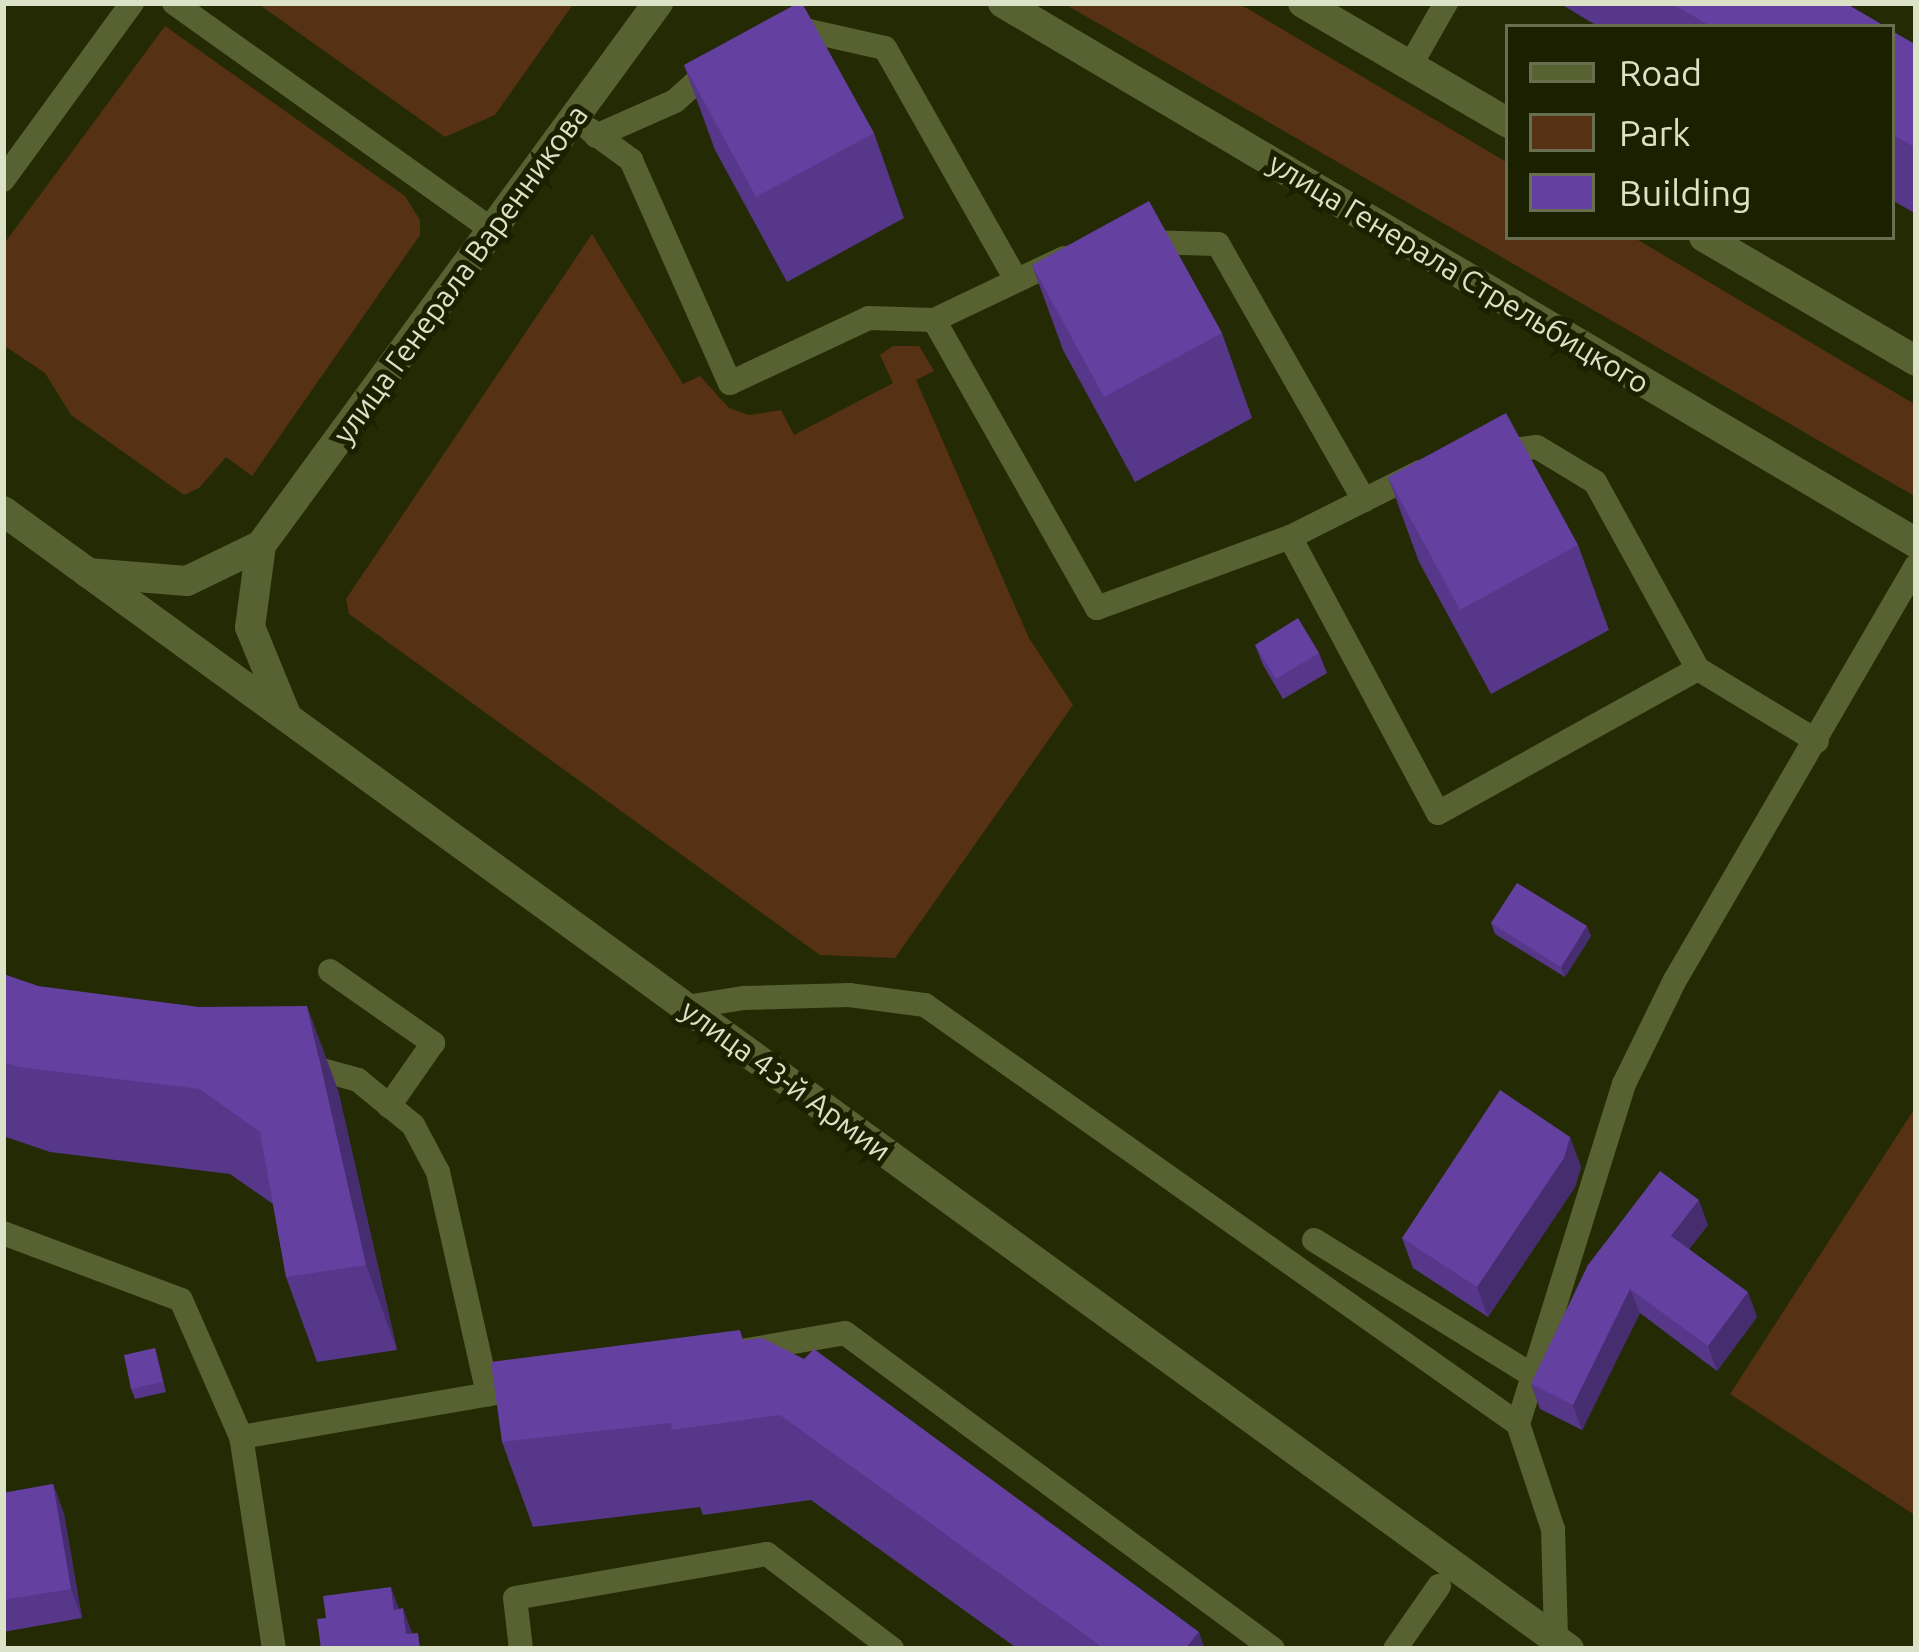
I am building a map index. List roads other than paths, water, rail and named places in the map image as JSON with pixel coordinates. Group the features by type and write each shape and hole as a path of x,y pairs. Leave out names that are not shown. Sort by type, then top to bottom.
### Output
{"street":[{"name":"улица Генерала Варенникова","path":"88,573 187,580 261,545 492,230 586,126 658,3"},
{"name":"улица Генерала Стрельбицкого","path":"1003,3 1916,543"},
{"path":"1303,3 1505,121"},
{"path":"1709,240 1916,361"},
{"name":"улица 43-й Армии","path":"3,511 1562,1644"},
{"name":"улица Генерала Варенникова","path":"261,545 250,627 286,717"}],"lane":[{"path":"3,180 132,3"},
{"path":"174,3 492,230"},
{"path":"1410,66 1446,3"},
{"path":"764,21 885,48 1016,280"},
{"path":"586,126 675,101 728,53"},
{"path":"586,126 631,160 730,383 868,318 934,320 1080,250"},
{"path":"1124,241 1218,244 1364,500"},
{"path":"934,320 1097,608 1290,537 1460,455 1537,447 1595,482 1698,670 1817,741"},
{"path":"1290,537 1438,813 1698,670"},
{"path":"1562,1644 1553,1528 1518,1424 1624,1084 1675,980 1916,566"},
{"path":"330,971 433,1043 389,1106"},
{"path":"686,1007 744,998 849,995 925,1006 1518,1424"},
{"path":"278,1061 323,1067 358,1081 413,1125 438,1172 488,1394"},
{"path":"3,1233 181,1300 241,1437 274,1649"},
{"path":"1314,1240 1533,1376"},
{"path":"711,1356 844,1333 1274,1649"},
{"path":"241,1437 555,1383"},
{"path":"1421,1541 1439,1586"},
{"path":"521,1649 515,1598 767,1554 892,1649"},
{"path":"1439,1586 1481,1585"},
{"path":"1394,1649 1439,1586"}]}
